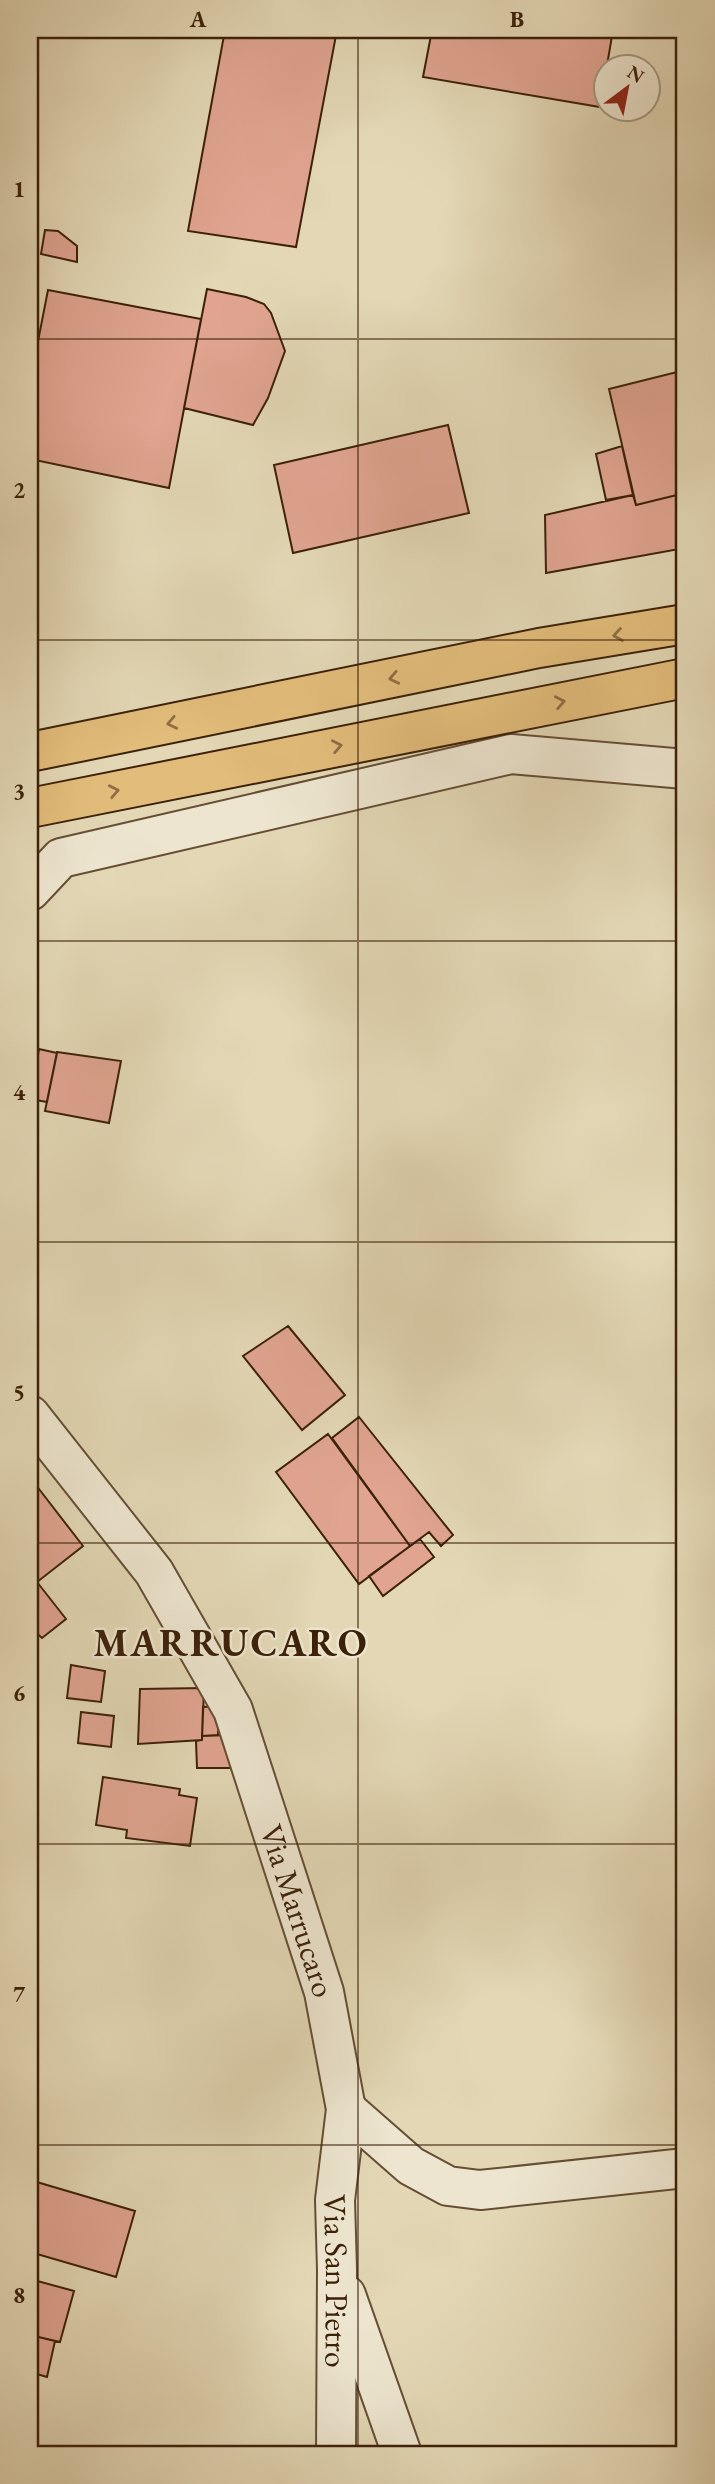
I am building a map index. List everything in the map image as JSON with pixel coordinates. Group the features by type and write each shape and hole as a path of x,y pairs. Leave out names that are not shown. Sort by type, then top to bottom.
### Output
{"highway":[{"path":"34,752 540,648 685,624"},
{"path":"38,806 685,678"}],"street":[{"path":"30,891 61,858 511,754 685,768"},
{"name":"Via Marrucaro","path":"30,1415 154,1572 233,1710 324,1992 346,2109"},
{"path":"346,2109 411,2166 448,2186 480,2190 685,2168"},
{"name":"Via San Pietro","path":"336,2454 335,2200 346,2109"},
{"path":"337,2270 402,2454"}],"building":[{"path":"225,30 337,30 296,247 188,231"},
{"path":"432,30 613,30 609,52 592,52 592,106 423,77"},
{"path":"45,230 58,231 77,246 77,262 41,254"},
{"path":"207,289 246,297 264,304 271,313 285,351 268,398 253,425 184,408"},
{"path":"48,290 201,319 169,488 30,459 30,382"},
{"path":"685,370 685,493 636,505 609,389"},
{"path":"448,425 469,513 293,553 274,465"},
{"path":"622,446 633,495 606,500 596,454"},
{"path":"685,493 685,548 546,573 545,515 633,495 636,505"},
{"path":"39,1049 57,1053 47,1102 30,1099"},
{"path":"57,1052 121,1061 109,1123 45,1111"},
{"path":"288,1326 345,1395 302,1430 243,1356"},
{"path":"359,1417 453,1535 441,1546 429,1532 410,1546 332,1438"},
{"path":"328,1434 410,1546 359,1584 276,1472"},
{"path":"39,1489 83,1546 32,1586 30,1496"},
{"path":"420,1539 434,1557 383,1596 369,1576"},
{"path":"685,1572 685,1596 679,1595"},
{"path":"37,1582 66,1619 42,1638 32,1629 30,1631 30,1584 32,1586"},
{"path":"71,1665 105,1671 101,1702 67,1698"},
{"path":"204,1688 202,1740 138,1744 140,1689"},
{"path":"219,1706 218,1735 202,1736 203,1707"},
{"path":"81,1712 114,1716 111,1747 78,1743"},
{"path":"229,1735 231,1768 197,1768 196,1741 202,1740 202,1736"},
{"path":"103,1777 180,1789 179,1795 197,1798 190,1846 126,1838 127,1830 96,1825"},
{"path":"30,2180 135,2211 116,2277 30,2252"},
{"path":"30,2279 74,2291 60,2342 30,2335"},
{"path":"30,2335 55,2341 47,2377 30,2372"}],"district":[{"name":"MARRUCARO","path":"231,1642"}]}
